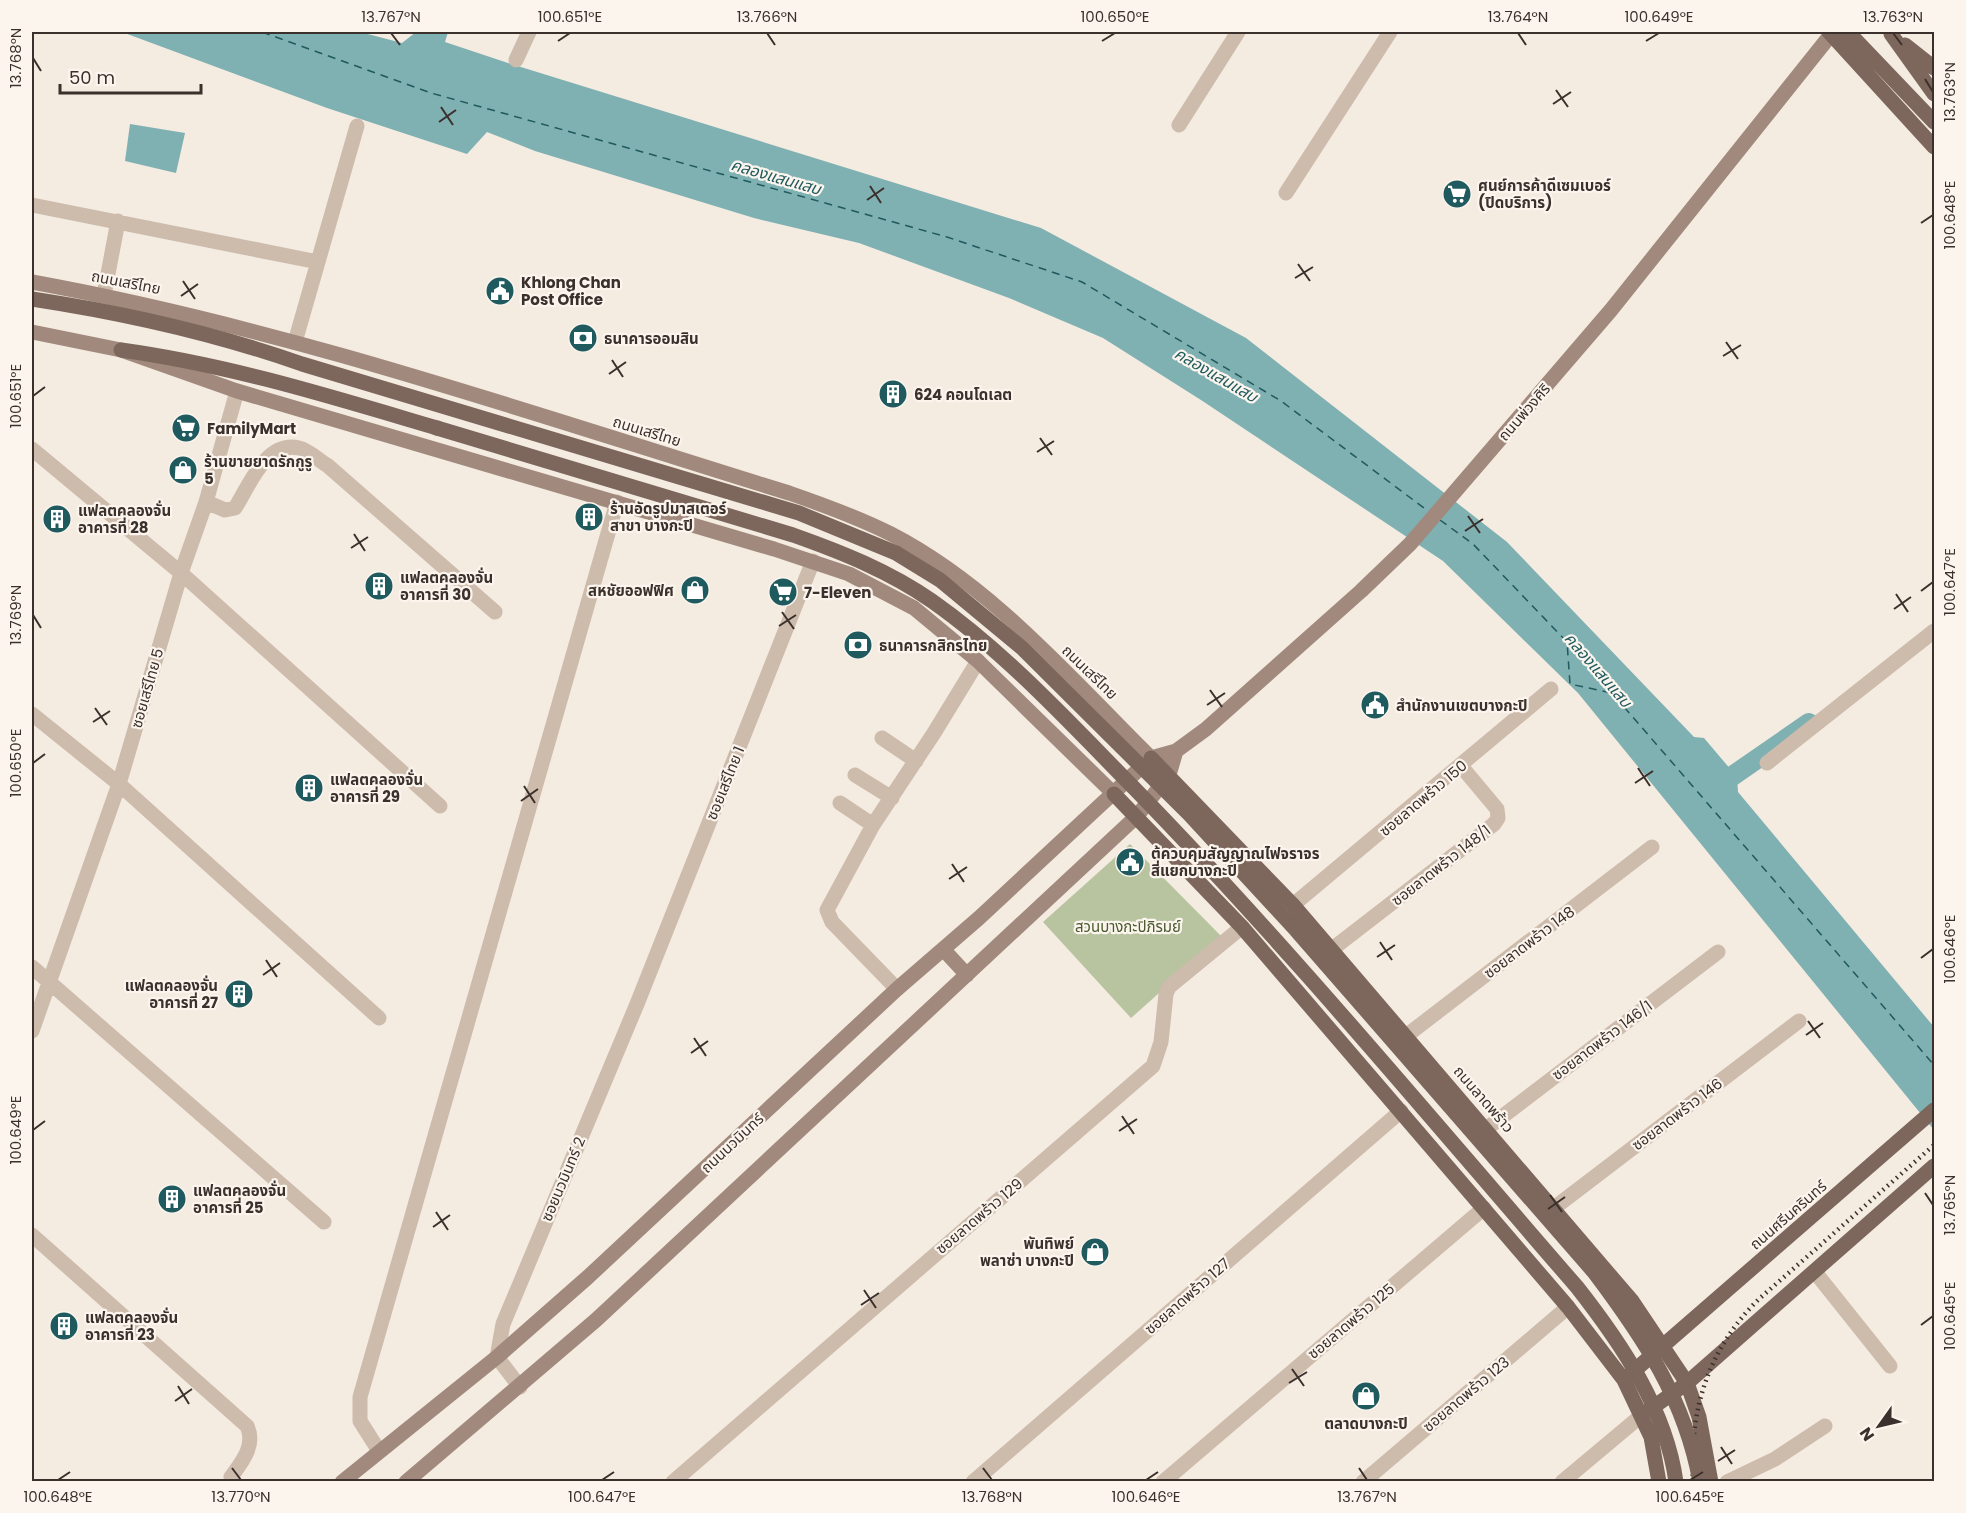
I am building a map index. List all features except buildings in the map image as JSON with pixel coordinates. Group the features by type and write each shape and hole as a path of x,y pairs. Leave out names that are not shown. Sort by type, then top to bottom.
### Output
{"main road":[{"path":"1831,32 1935,147"},
{"name":"ถนนพ่วงศิริ","path":"1113,794 1151,758 1176,751 1206,729 1353,598 1411,542 1611,310 1831,32"},
{"path":"1848,32 1935,122"},
{"path":"1890,33 1934,65"},
{"path":"1890,33 1935,94"},
{"name":"ถนนเสรีไทย","path":"32,282 104,296 295,342 789,493 893,535 944,567 997,608 1168,776"},
{"path":"32,300 108,312 237,341 324,371 799,513 896,553 940,580 1022,648 1197,822 1296,930 1594,1272 1634,1325 1668,1381 1689,1432 1700,1482"},
{"path":"32,332 121,350 182,359 269,379 437,428 793,535 839,551 886,573 931,601 967,628 1059,712 1230,888 1577,1287 1611,1334 1646,1392 1667,1443 1676,1482"},
{"path":"121,350 237,391 813,561 849,574 914,608 978,661 1137,816 1242,927 1484,1208 1568,1307 1624,1380 1651,1437 1657,1480"},
{"path":"406,1482 520,1387 605,1312 1137,816 1168,776 1176,751"},
{"name":"ถนนลาดพร้าว","path":"1168,776 1293,905 1620,1286 1664,1346 1687,1383 1699,1417 1712,1482"},
{"name":"ถนนนวมินทร์","path":"342,1482 497,1357 597,1269 897,988 1113,794"},
{"path":"943,949 967,975"},
{"name":"ถนนศรีนครินทร์","path":"1624,1380 1935,1110"},
{"path":"1642,1415 1687,1383 1935,1166"}],"street":[{"path":"516,60 529,32"},
{"path":"1179,125 1238,32"},
{"path":"1286,193 1390,32"},
{"path":"295,342 357,126"},
{"path":"32,205 118,220 318,262"},
{"path":"104,296 118,220"},
{"name":"ซอยเสรีไทย 5","path":"32,1031 119,784 181,573 206,502 237,391"},
{"path":"206,502 230,510 235,508 267,457 283,448 304,450 327,465 495,612"},
{"path":"32,449 181,573 440,806"},
{"path":"379,1451 360,1421 360,1397 617,502"},
{"name":"ซอยเสรีไทย 1","path":"637,1004 813,561"},
{"path":"1767,763 1935,631"},
{"path":"897,988 832,922 827,913 829,904 873,825 978,661"},
{"name":"ซอยลาดพร้าว 150","path":"1293,905 1551,689"},
{"path":"32,714 119,784 379,1018"},
{"path":"882,738 916,761"},
{"name":"ซอยลาดพร้าว 148/1","path":"1331,950 1494,824 1498,818 1497,809 1461,766"},
{"path":"855,775 892,798"},
{"path":"840,803 873,825"},
{"name":"ซอยลาดพร้าว 148","path":"1406,1036 1652,847"},
{"name":"ซอยลาดพร้าว 129","path":"673,1482 1153,1066 1160,1049 1166,994 1169,987 1242,927"},
{"name":"ซอยลาดพร้าว 146/1","path":"1486,1129 1718,952"},
{"path":"32,967 324,1221"},
{"name":"ซอยนวมินทร์ 2","path":"497,1357 503,1324 637,1004"},
{"name":"ซอยลาดพร้าว 146","path":"1554,1208 1799,1021"},
{"name":"ซอยลาดพร้าว 127","path":"973,1482 1401,1111"},
{"name":"ซอยลาดพร้าว 125","path":"1163,1482 1484,1208"},
{"path":"32,1234 248,1426 251,1438 248,1451 231,1477"},
{"path":"1815,1272 1890,1365"},
{"name":"ซอยลาดพร้าว 123","path":"1363,1482 1568,1307"},
{"path":"497,1357 520,1387"},
{"path":"1562,1482 1642,1415"},
{"path":"1727,1482 1775,1459 1825,1426"}],"green space":[{"name":"สวนบางกะปิภิรมย์","path":"1130,844 1222,937 1131,1018 1043,922"}],"water":[{"name":"คลองแสนแสบ","path":"122,32 360,32 402,43 416,32 448,32 445,42 508,63 1041,228 1246,338 1507,542 1694,737 1704,738 1737,777 1738,792 1934,1027 1934,1130 1578,693 1443,561 1201,400 1103,338 1009,298 859,243 754,218 535,151 487,132 467,154 327,108"},
{"path":"130,124 185,133 176,173 125,161"}],"waterway":[{"path":"1715,788 1809,723"}],"ferry route":[{"path":"262,32 431,93 947,237 1082,282 1281,401 1428,511"},
{"path":"1440,520 1473,544 1567,642 1570,684 1612,693 1934,1065"}],"railway":[{"path":"1693,1482 1694,1430 1705,1382 1715,1360 1741,1318 1759,1299 1934,1145"}],"place":[{"name":"ศูนย์การค้าดีเซมเบอร์ (ปิดบริการ)","path":"1457,194"},
{"name":"Khlong Chan Post Office","path":"500,291"},
{"name":"ธนาคารออมสิน","path":"583,338"},
{"name":"624 คอนโดเลต","path":"893,394"},
{"name":"FamilyMart","path":"186,428"},
{"name":"ร้านขายยาดรักกูรู 5","path":"183,470"},
{"name":"ร้านอัดรูปมาสเตอร์ สาขา บางกะปิ","path":"589,517"},
{"name":"แฟลตคลองจั่น อาคารที่ 28","path":"57,519"},
{"name":"แฟลตคลองจั่น อาคารที่ 30","path":"379,586"},
{"name":"สหชัยออฟฟิศ","path":"695,590"},
{"name":"7-Eleven","path":"783,592"},
{"name":"ธนาคารกสิกรไทย","path":"858,645"},
{"name":"สำนักงานเขตบางกะปิ","path":"1375,705"},
{"name":"แฟลตคลองจั่น อาคารที่ 29","path":"309,788"},
{"name":"ตู้ควบคุมสัญญาณไฟจราจร สี่แยกบางกะปิ","path":"1130,862"},
{"name":"แฟลตคลองจั่น อาคารที่ 27","path":"239,994"},
{"name":"แฟลตคลองจั่น อาคารที่ 25","path":"172,1199"},
{"name":"พันทิพย์ พลาซ่า บางกะปิ","path":"1095,1252"},
{"name":"แฟลตคลองจั่น อาคารที่ 23","path":"64,1326"},
{"name":"ตลาดบางกะปิ","path":"1366,1396"}]}
